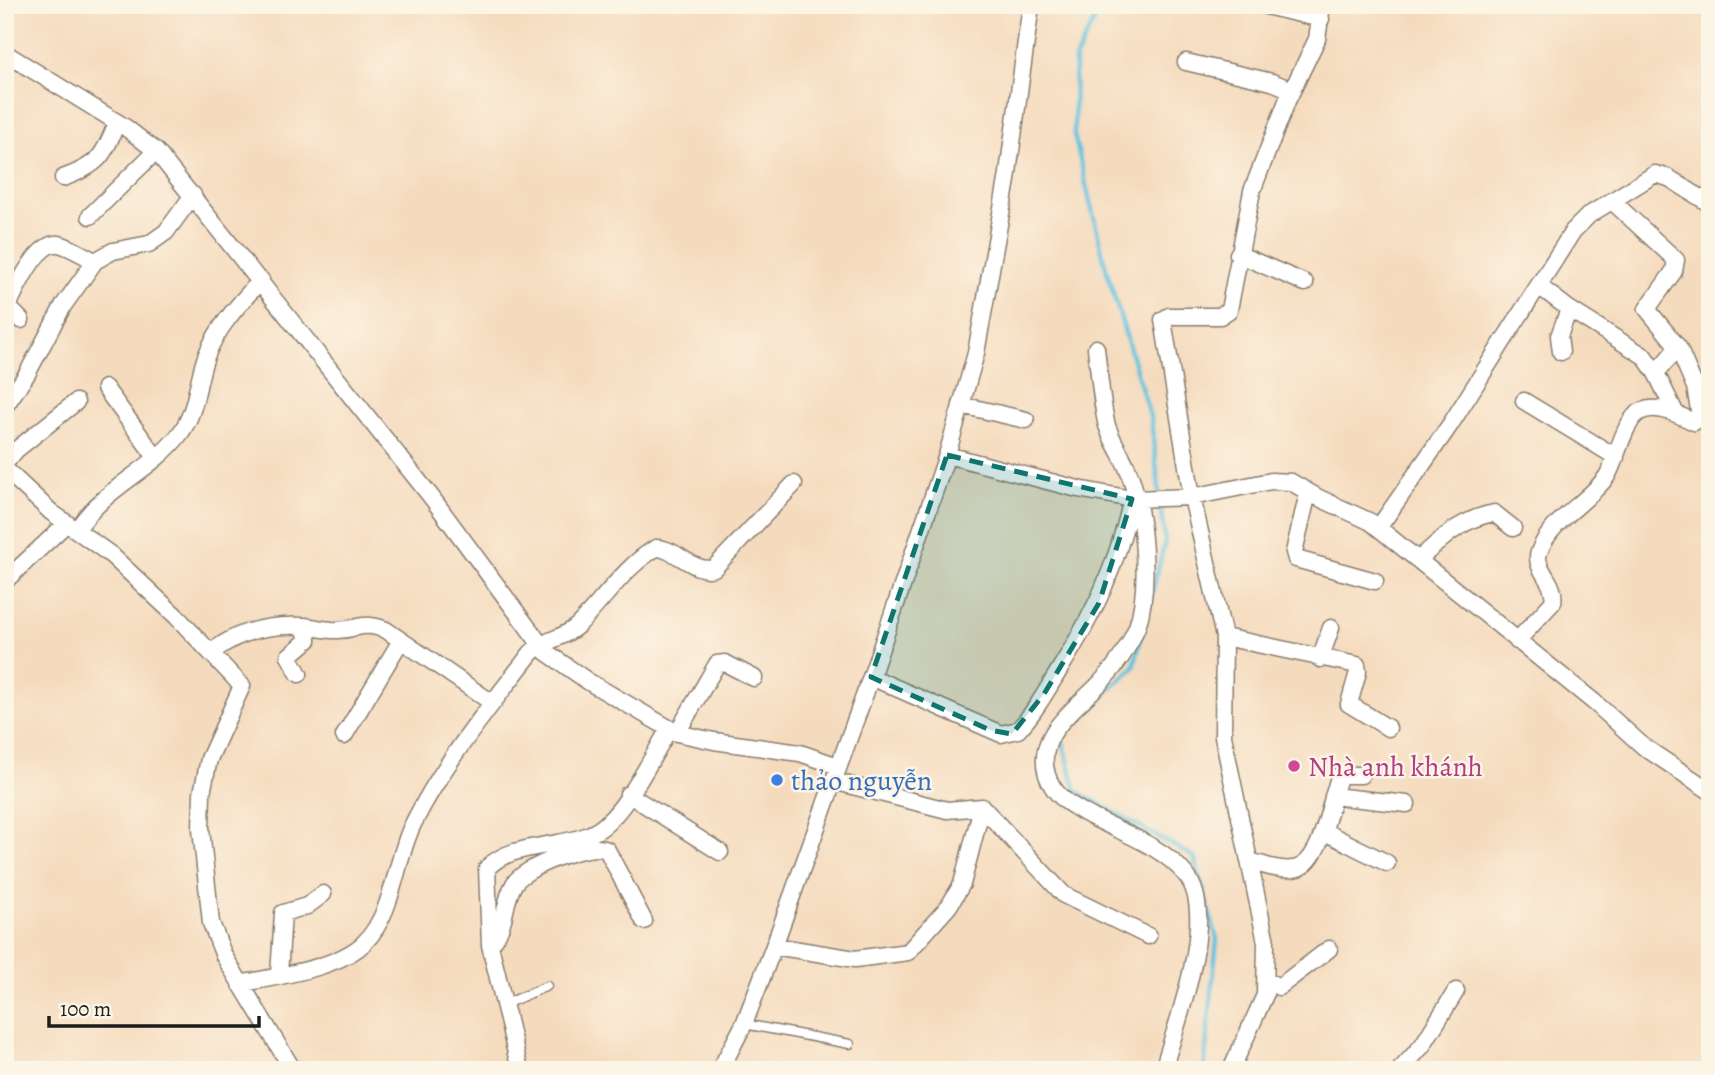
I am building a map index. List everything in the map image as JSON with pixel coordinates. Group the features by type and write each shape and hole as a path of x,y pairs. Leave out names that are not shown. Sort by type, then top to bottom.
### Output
{"street":[{"path":"720,1070 744,1024 774,946 947,455 976,353 1007,180 1031,5"},
{"path":"1231,1070 1263,1003 1266,981 1264,928 1223,736 1224,637 1186,497 1163,320 1169,316 1224,314 1230,306 1252,191 1292,90 1317,39 1322,12 1266,6"},
{"path":"5,52 117,122 156,151 432,498 539,645 589,682 673,731 714,741 800,753 835,773 947,810 982,807"},
{"path":"1186,62 1272,82 1292,90"},
{"path":"63,178 90,169 98,162 117,122"},
{"path":"90,216 156,151"},
{"path":"1379,527 1450,425 1579,224 1655,174 1669,178 1710,204"},
{"path":"5,406 23,381 63,306 95,261 113,251 149,244 166,232 193,195"},
{"path":"1517,641 1550,607 1554,597 1553,587 1539,564 1540,550 1557,525 1604,480 1637,414 1650,409 1676,414 1694,422 1700,416 1695,387 1678,347 1647,309 1674,271 1674,257 1612,201"},
{"path":"21,320 8,307 9,302 31,263 48,247 60,245 95,261"},
{"path":"1238,254 1305,283"},
{"path":"5,580 179,435 194,408 206,355 214,340 261,280"},
{"path":"1539,285 1569,309 1636,350 1656,373 1676,414"},
{"path":"1561,352 1559,336 1569,309"},
{"path":"1656,373 1678,347"},
{"path":"1096,348 1107,423 1138,499 1144,575 1141,612 1136,629 1116,665 1054,730 1046,744 1044,764 1059,797 1164,855 1188,877 1194,888 1199,921 1195,950 1163,1070"},
{"path":"105,388 155,456"},
{"path":"1524,401 1616,457"},
{"path":"5,463 16,450 76,402"},
{"path":"961,405 1026,420"},
{"path":"947,455 1078,489 1138,499 1186,497 1279,480 1291,482 1379,527 1644,747 1710,791"},
{"path":"5,469 111,555 242,686 209,759 202,793 201,830 211,923 216,940 240,984 293,1070"},
{"path":"240,984 338,958 366,942 382,917 412,827 442,772 491,702 539,645 553,642 577,626 656,548 665,549 704,570 714,568 794,484"},
{"path":"1308,493 1294,552 1296,559 1375,581"},
{"path":"871,677 1001,734 1018,730 1044,694 1099,603 1138,499"},
{"path":"1418,560 1456,527 1474,519 1494,513 1513,528"},
{"path":"211,653 236,635 251,630 304,626 338,630 370,624 386,630 491,702"},
{"path":"299,674 289,656 308,639 304,626"},
{"path":"1320,659 1331,628"},
{"path":"1224,637 1357,665 1358,672 1349,704 1388,728"},
{"path":"344,736 400,642"},
{"path":"520,1070 490,945 487,868 511,855 589,835 609,820 718,664 724,663 754,678"},
{"path":"1250,861 1277,868 1296,869 1312,856 1342,774 1361,775"},
{"path":"628,794 720,852"},
{"path":"1333,796 1407,804"},
{"path":"982,807 1064,895 1148,936"},
{"path":"774,946 855,959 908,952 949,906 962,884 982,807"},
{"path":"1323,831 1387,863"},
{"path":"490,945 501,930 514,884 522,874 542,864 595,847 607,850 644,921"},
{"path":"279,975 283,913 307,906 323,894"},
{"path":"1266,981 1277,986 1288,982 1329,949"},
{"path":"1401,1070 1422,1045 1457,991"}],"lane":[{"path":"503,1005 547,986"},
{"path":"744,1024 850,1044"}],"highlighted area":[{"path":"947,455 1132,499 1099,603 1044,694 1012,734 990,730 871,677"}],"waterway":[{"path":"1106,5 1101,7 1075,59 1074,135 1107,272 1151,420 1165,542 1149,604"},
{"path":"1142,633 1134,667 1061,734 1076,791 1194,857 1217,939 1204,1070"}],"place":[{"name":"Nhà anh khánh","path":"1294,766"},
{"name":"thảo nguyễn","path":"777,780"}]}
